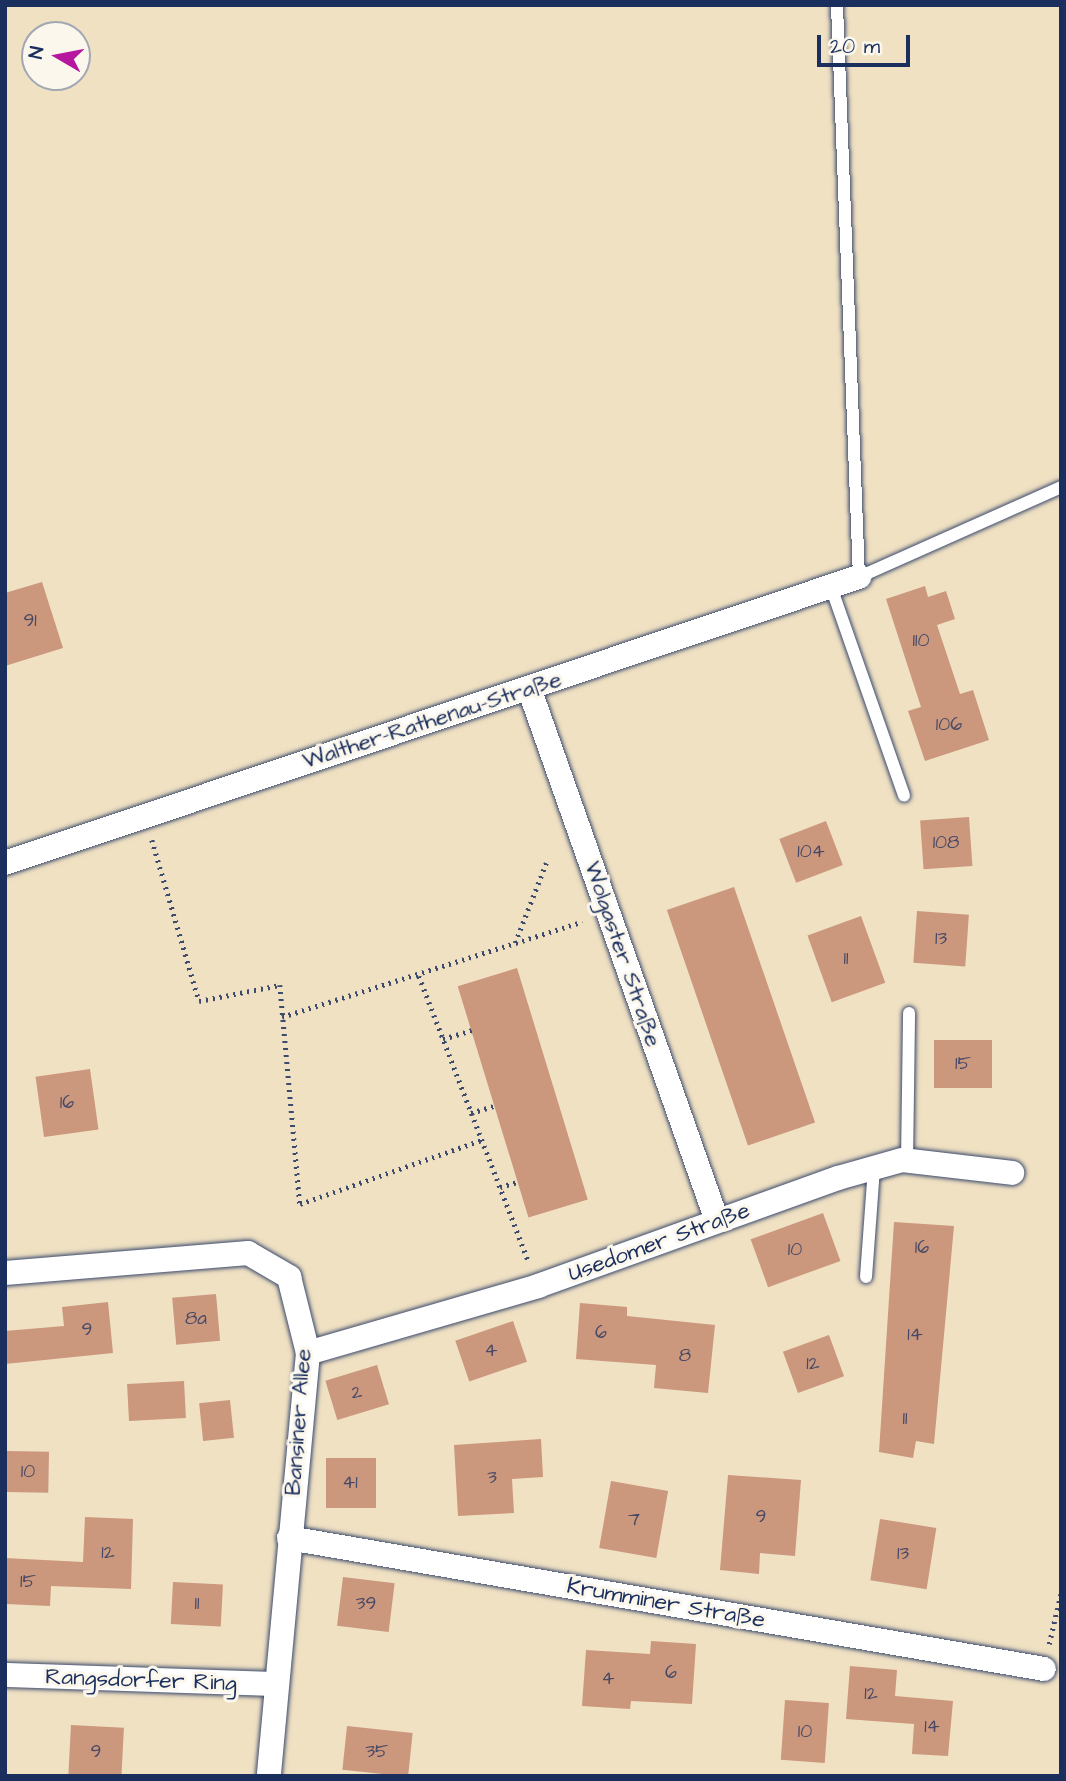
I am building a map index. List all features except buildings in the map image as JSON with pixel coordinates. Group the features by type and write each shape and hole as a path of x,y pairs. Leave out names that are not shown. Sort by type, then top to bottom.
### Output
{"street":[{"name":"Walther-Rathenau-Straße","path":"5,863 859,578"},
{"name":"Wolgaster Straße","path":"529,688 717,1221"},
{"name":"Usedomer Straße","path":"308,1353 538,1286 874,1168 907,1161 1012,1173"},
{"name":"Bansiner Allee","path":"5,1273 248,1253 289,1277 308,1353 269,1776"},
{"name":"Krumminer Straße","path":"289,1538 1044,1669"},
{"name":"Rangsdorfer Ring","path":"5,1675 277,1684"}],"lane":[{"path":"837,5 859,578 1061,487"},
{"path":"831,587 904,796"},
{"path":"907,1161 909,1013"},
{"path":"866,1277 874,1168"}],"path":[{"path":"145,816 199,1001 280,985 300,1204 482,1139"},
{"path":"514,944 546,863"},
{"path":"282,1017 418,976 609,913"},
{"path":"418,976 538,1286"},
{"path":"443,1040 471,1030"},
{"path":"471,1113 495,1106"},
{"path":"500,1187 517,1182"},
{"path":"1044,1669 1061,1593"}]}
